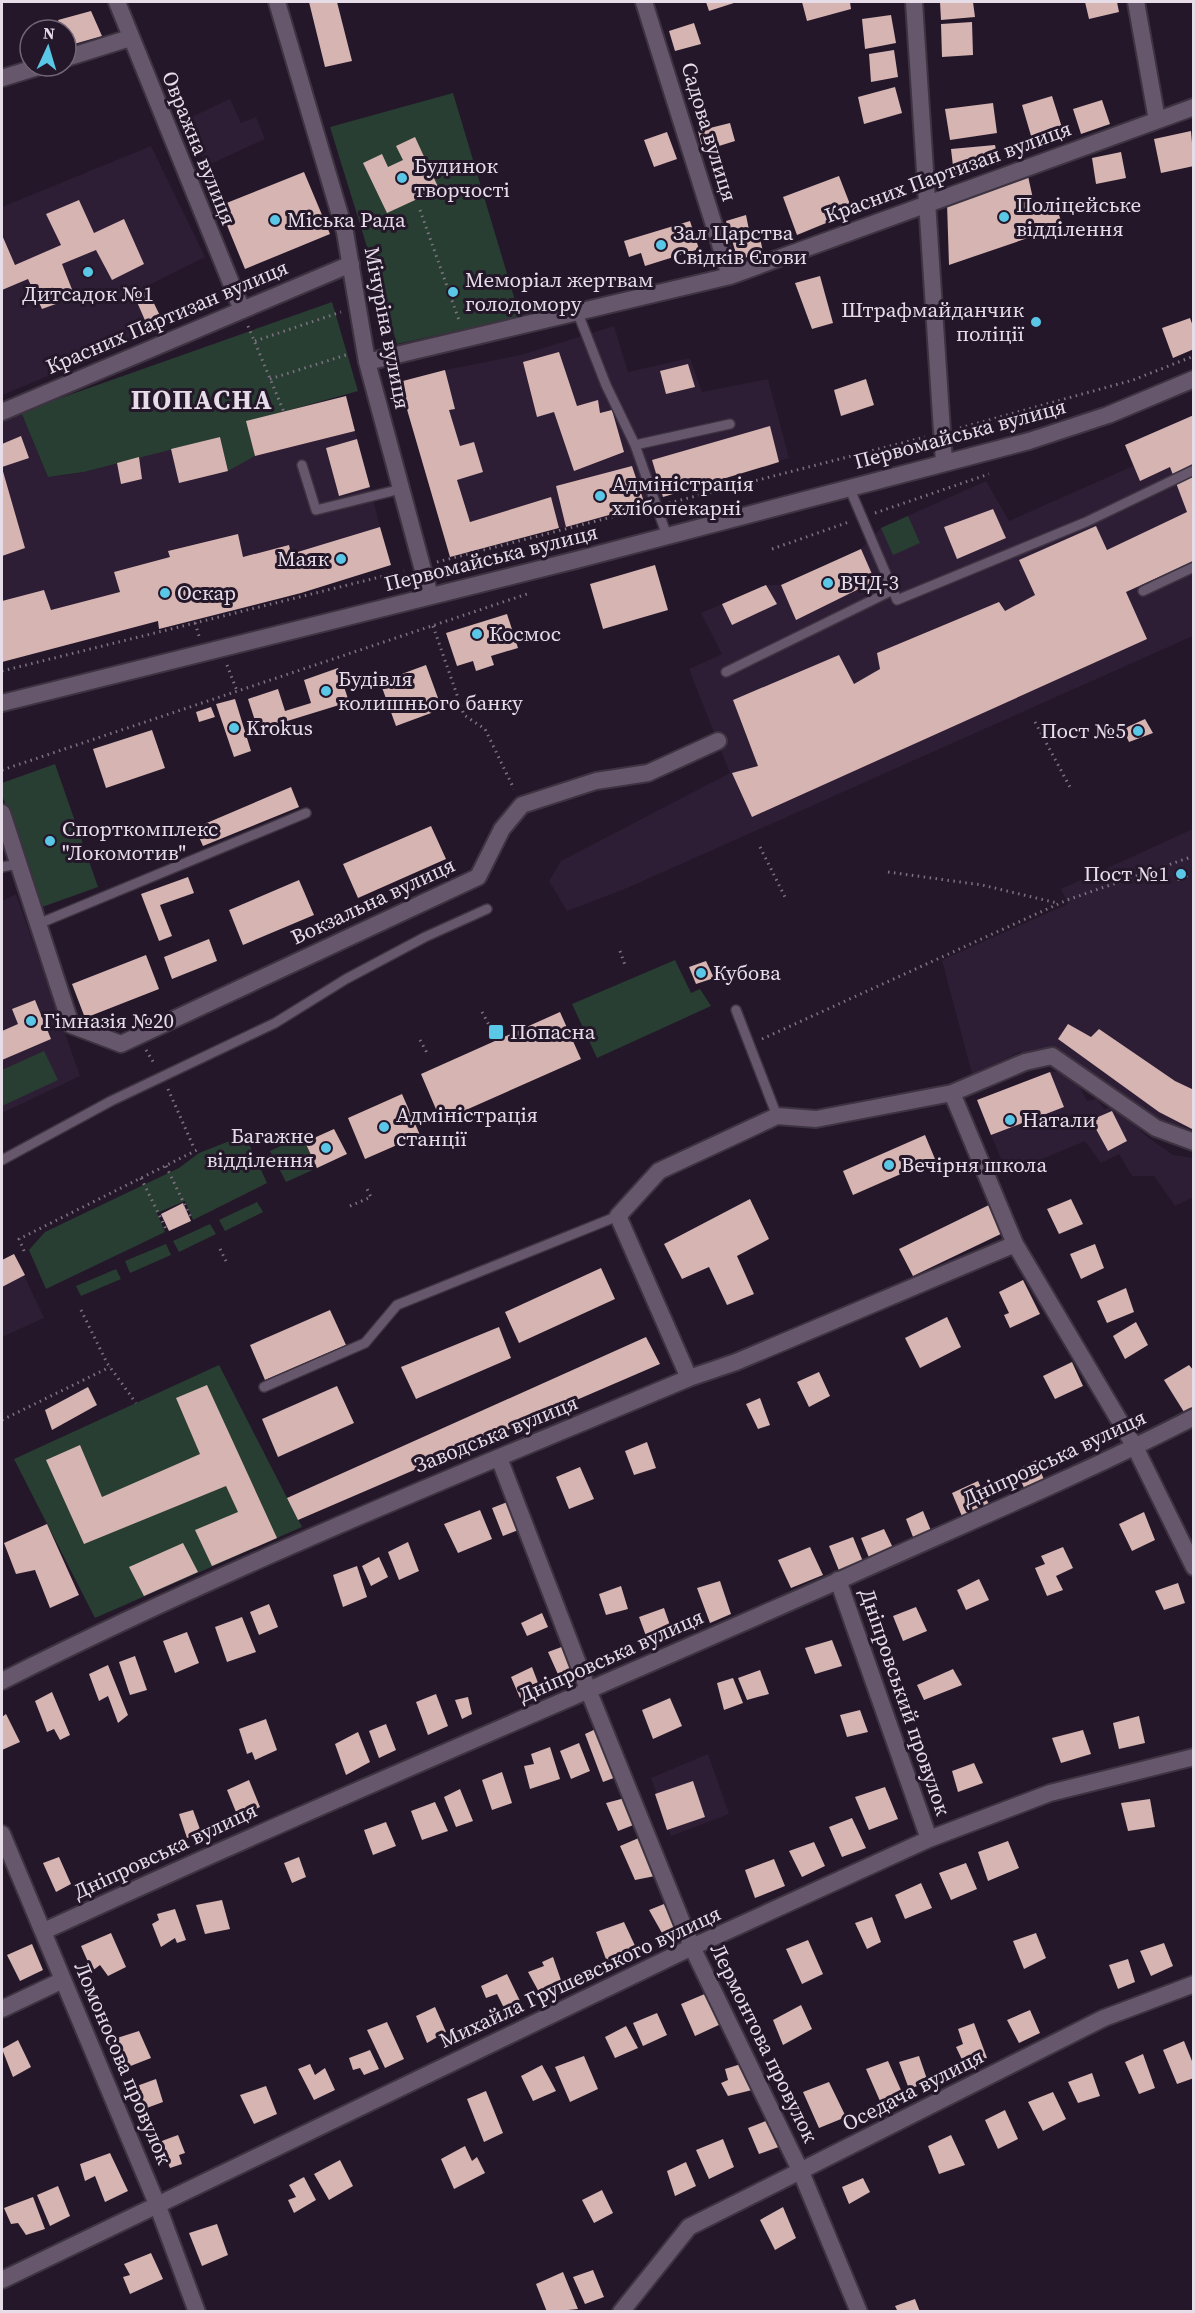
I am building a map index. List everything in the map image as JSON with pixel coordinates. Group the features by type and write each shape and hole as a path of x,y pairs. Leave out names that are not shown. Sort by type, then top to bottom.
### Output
{"street":[{"name":"Овражна вулиця","path":"117,2 242,310"},
{"name":"Мічуріна вулиця","path":"277,2 345,232 366,356 430,596"},
{"name":"Садова вулиця","path":"644,2 730,276"},
{"path":"914,2 944,462"},
{"path":"1136,2 1157,120"},
{"path":"78,54 130,38"},
{"path":"2,78 18,73"},
{"name":"Красних Партизан вулиця","path":"366,356 465,338 730,276 1194,107"},
{"name":"Красних Партизан вулиця","path":"2,412 351,264"},
{"name":"Первомайська вулиця","path":"2,703 667,536 1029,441 1108,415 1194,379"},
{"path":"522,805 596,781 648,773 718,741"},
{"name":"Вокзальна вулиця","path":"38,924 71,1025 121,1044 478,877 502,829 522,805"},
{"path":"2,813 10,865 38,924"},
{"path":"689,1378 618,1216 658,1171 777,1116 816,1119 952,1093 1025,1062 1052,1056 1156,1128 1194,1142"},
{"path":"952,1093 1015,1244 1135,1447 1194,1567"},
{"name":"Заводська вулиця","path":"2,1681 109,1628 408,1494 689,1378 736,1362 1015,1244"},
{"name":"Дніпровська вулиця","path":"44,1931 254,1834 589,1692 1135,1447 1194,1417"},
{"name":"Лермонтова провулок","path":"499,1458 589,1692 692,1947 801,2172 859,2312"},
{"name":"Дніпровський провулок","path":"838,1580 929,1839"},
{"name":"Михайла Грушевського вулиця","path":"2,2280 692,1947 929,1839 1050,1793 1194,1756"},
{"name":"Ломоносова провулок","path":"2,1834 157,2204 197,2312"},
{"path":"2,2009 63,1980"},
{"name":"Оседача вулиця","path":"621,2312 690,2227 1104,2018 1194,1984"}],"lane":[{"path":"577,311 606,385 635,445 667,536"},
{"path":"635,445 730,424"},
{"path":"302,465 316,510 401,489"},
{"path":"849,487 897,600 1086,522 1194,470"},
{"path":"1143,591 1194,567"},
{"path":"726,672 893,590"},
{"path":"38,924 306,813"},
{"path":"2,1160 162,1077 275,1023 346,979 425,937 487,909"},
{"path":"736,1010 777,1116"},
{"path":"264,1387 365,1343 397,1305 618,1216"}],"path":[{"path":"420,210 465,338"},
{"path":"255,341 358,307"},
{"path":"242,310 284,412"},
{"path":"270,379 366,356"},
{"path":"2,671 943,432 1133,380 1194,356"},
{"path":"771,549 989,474"},
{"path":"2,770 527,594"},
{"path":"433,626 464,715 485,729 522,805"},
{"path":"221,648 237,691"},
{"path":"1035,722 1071,789"},
{"path":"760,847 785,897"},
{"path":"750,1045 1059,903 1194,856"},
{"path":"888,872 982,885 1059,903"},
{"path":"620,951 625,964"},
{"path":"482,1012 489,1025"},
{"path":"420,1040 427,1053"},
{"path":"24,1251 19,1239 196,1149 153,1062"},
{"path":"166,1166 192,1220"},
{"path":"141,1178 167,1232"},
{"path":"350,1206 371,1197 367,1189"},
{"path":"220,1249 226,1261"},
{"path":"81,1310 110,1367 136,1403"},
{"path":"2,1420 110,1367"}],"shaded area":[{"path":"230,99 241,123 256,117 265,139 206,166 185,120"},
{"name":"Дитсадок №1","path":"151,146 205,257 133,293 151,334 2,395 2,207"},
{"path":"614,326 628,372 690,358 702,392 768,379 789,458 663,497 645,505 566,527 559,528 551,497 470,522 457,480 482,472 460,446 449,410 454,409 445,370 521,355"},
{"path":"21,412 48,477 81,473 171,449 180,483 228,471 255,456 355,431 357,439 326,448 339,495 370,487 380,527 291,554 289,545 243,557 237,534 169,550 170,557 114,572 120,592 51,610 44,590 2,601 2,422"},
{"path":"1193,415 1193,636 627,888 567,911 549,881 561,861 730,773 689,669 722,654 701,613 766,585 781,585 861,549 881,528 986,481 1009,521 1133,466 1125,445"},
{"path":"1193,829 1193,1134 1160,1122 1059,1053 1020,1052 972,1074 942,960 1068,904 1061,889"},
{"name":"Гімназія №20","path":"16,894 80,1076 2,1113 2,901"},
{"path":"1050,1072 1059,1072 1078,1083 1087,1101 1097,1099 1104,1109 1115,1106 1145,1135 1173,1155 1193,1158 1193,1197 1175,1206 1154,1176 1132,1176 1119,1154 1101,1163 1085,1141 1007,1174 977,1100"},
{"path":"14,1254 44,1318 2,1337 2,1260"},
{"path":"708,1754 729,1814 671,1836 651,1778"}],"green space":[{"path":"453,93 520,317 397,344 330,127"},
{"path":"332,302 358,391 247,422 255,456 228,471 220,437 84,472 48,477 21,412"},
{"path":"908,516 920,543 893,555 881,528"},
{"name":"Спорткомплекс \"Локомотив\"","path":"55,764 98,887 42,907 2,795 2,783"},
{"path":"675,960 691,993 700,989 711,1006 597,1058 572,1004"},
{"path":"44,1051 58,1080 2,1106 2,1070"},
{"path":"245,1135 267,1183 193,1220 185,1201 157,1213 165,1232 46,1289 29,1250 45,1232 179,1168 199,1153"},
{"path":"302,1136 317,1168 286,1182 270,1151"},
{"path":"257,1202 263,1212 225,1231 219,1220"},
{"path":"210,1224 216,1234 179,1252 173,1241"},
{"path":"166,1244 171,1255 130,1273 125,1261"},
{"path":"116,1269 121,1279 81,1296 76,1286"},
{"path":"219,1365 302,1527 95,1618 14,1459"}],"building":[{"path":"309,2 337,2 352,61 325,67"},
{"path":"706,2 737,2 709,11"},
{"path":"802,2 850,2 851,9 807,21"},
{"path":"940,2 973,2 975,17 941,20"},
{"path":"1085,2 1117,2 1119,12 1089,19"},
{"path":"91,11 102,36 78,43 78,18 65,18"},
{"path":"891,15 896,43 865,49 862,19"},
{"path":"972,22 973,55 942,57 941,24"},
{"path":"694,23 701,44 675,51 669,31"},
{"path":"894,50 898,77 871,82 869,54"},
{"path":"895,87 902,113 864,124 858,97"},
{"path":"1052,96 1065,137 1034,146 1022,105"},
{"path":"1102,100 1110,124 1081,134 1073,109"},
{"path":"993,103 997,133 950,140 945,109"},
{"path":"730,123 735,141 703,151 698,131"},
{"path":"1191,131 1194,166 1161,173 1154,139"},
{"path":"667,132 677,159 654,167 644,140"},
{"name":"Будинок творчості","path":"415,137 439,189 387,213 363,163 382,154 388,167 403,160 396,146"},
{"path":"995,145 999,164 954,175 951,149"},
{"path":"1121,152 1126,178 1096,184 1092,158"},
{"name":"Міська Рада","path":"304,172 330,234 245,269 219,206"},
{"path":"839,176 853,212 797,235 783,197"},
{"name":"Поліцейське відділення","path":"1028,176 1035,208 1055,204 1063,226 949,265 947,203"},
{"path":"79,200 94,233 124,219 144,264 112,280 96,250 62,264 75,297 42,309 28,279 2,290 2,235 15,265 61,245 46,214"},
{"path":"746,215 749,230 758,228 763,252 738,260 726,221"},
{"name":"Зал Царства Свідків Єгови","path":"690,221 699,249 645,266 641,253 629,257 624,241"},
{"path":"820,276 833,323 812,329 795,283"},
{"path":"146,287 166,328 151,334 133,293"},
{"path":"1190,318 1194,329 1194,349 1173,358 1162,328"},
{"path":"559,352 577,406 598,400 600,413 612,410 624,452 574,471 554,412 537,417 523,362"},
{"path":"688,364 695,387 666,394 660,371"},
{"path":"445,370 455,409 449,410 460,446 474,442 483,472 457,480 470,522 551,497 559,528 450,557 399,382"},
{"path":"866,379 874,405 841,416 834,390"},
{"path":"346,396 355,431 255,456 246,421"},
{"path":"1194,415 1194,561 1126,592 1147,639 752,817 732,773 758,766 733,700 839,655 854,684 880,669 877,653 999,602 1005,611 1035,595 1019,560 1096,526 1107,550 1187,512 1170,467 1140,481 1125,445"},
{"path":"770,426 779,462 663,497 652,460"},
{"path":"21,436 29,458 2,467 2,444"},
{"path":"220,437 228,471 179,483 171,449"},
{"path":"357,439 370,487 339,496 326,448"},
{"path":"139,457 142,479 121,484 117,463"},
{"name":"Адміністрація хлібопекарні","path":"632,466 645,505 566,527 556,486"},
{"path":"2,468 25,548 2,556"},
{"path":"993,509 1006,538 957,559 944,527"},
{"path":"380,527 391,565 301,593 159,629 158,621 2,662 2,601 44,590 51,610 120,592 114,572 170,557 168,551 238,534 243,557 289,545 291,554"},
{"name":"ВЧД-3","path":"861,549 875,581 796,620 781,585"},
{"path":"655,565 668,610 603,629 590,584"},
{"path":"766,585 777,604 732,625 722,604"},
{"path":"507,614 518,648 491,656 494,665 476,671 473,661 457,666 446,633"},
{"path":"426,665 442,709 396,726 380,682"},
{"path":"338,668 349,702 258,730 248,699 278,689 285,711 311,703 304,680"},
{"name":"Krokus","path":"235,699 251,751 234,757 216,704"},
{"path":"211,707 215,717 199,722 196,712"},
{"name":"Пост №5","path":"1145,719 1153,733 1129,742 1123,729"},
{"path":"152,730 165,768 106,788 93,749"},
{"path":"291,787 299,807 203,846 195,828"},
{"path":"431,826 446,859 358,898 343,864"},
{"name":"Пост №1","path":"1184,868 1188,877 1178,881 1175,872"},
{"path":"188,877 194,893 160,905 172,936 159,941 141,894"},
{"path":"299,880 314,915 243,945 229,910"},
{"path":"209,939 217,961 172,979 164,957"},
{"path":"146,955 159,989 85,1018 72,984"},
{"name":"Кубова","path":"706,961 714,978 696,984 689,967"},
{"name":"Гімназія №20","path":"35,1000 51,1039 2,1060 2,1031 18,1024 12,1009"},
{"name":"Попасна","path":"560,1012 581,1059 441,1121 421,1074"},
{"path":"1068,1024 1091,1037 1099,1029 1175,1081 1194,1090 1194,1130 1159,1112 1058,1039"},
{"path":"1050,1072 1064,1107 991,1135 977,1100"},
{"name":"Адміністрація станції","path":"402,1094 420,1135 365,1159 348,1118"},
{"path":"1112,1111 1127,1141 1108,1151 1091,1120"},
{"name":"Багажне відділення","path":"334,1129 347,1154 317,1168 305,1142"},
{"name":"Вечірня школа","path":"925,1135 935,1159 853,1195 843,1171"},
{"path":"750,1199 769,1239 737,1256 754,1294 727,1305 709,1267 682,1279 664,1244"},
{"path":"1071,1199 1083,1224 1059,1234 1047,1209"},
{"path":"183,1203 191,1221 169,1231 161,1214"},
{"path":"991,1204 1005,1232 913,1276 899,1249"},
{"path":"1095,1244 1104,1268 1081,1279 1070,1254"},
{"path":"14,1254 25,1275 2,1287 2,1260"},
{"path":"601,1268 615,1299 519,1343 505,1312"},
{"path":"1023,1280 1040,1314 1010,1328 1004,1315 1009,1313 999,1292"},
{"path":"1126,1288 1134,1312 1107,1323 1097,1301"},
{"path":"330,1310 346,1345 265,1380 250,1345"},
{"path":"947,1317 961,1347 920,1368 905,1338"},
{"path":"1136,1322 1148,1345 1125,1359 1113,1336"},
{"path":"499,1327 511,1358 416,1399 401,1367"},
{"path":"646,1337 660,1364 298,1520 287,1498"},
{"path":"1072,1362 1083,1386 1055,1399 1043,1376"},
{"path":"1189,1365 1194,1371 1194,1407 1184,1412 1164,1380"},
{"path":"819,1372 830,1396 809,1407 797,1382"},
{"path":"207,1385 277,1538 212,1566 195,1530 238,1512 226,1486 84,1544 46,1460 80,1445 102,1497 200,1454 176,1398"},
{"path":"337,1386 354,1423 278,1457 262,1419"},
{"path":"88,1387 97,1405 52,1430 45,1410"},
{"path":"760,1398 770,1425 758,1429 746,1404"},
{"path":"647,1442 656,1468 634,1475 625,1451"},
{"path":"1036,1460 1045,1482 1026,1492 1016,1470"},
{"path":"580,1467 594,1499 569,1509 556,1477"},
{"path":"978,1481 991,1509 964,1521 952,1493"},
{"path":"510,1501 521,1529 503,1536 492,1508"},
{"path":"480,1510 492,1539 458,1553 444,1524"},
{"path":"923,1511 932,1533 915,1542 906,1519"},
{"path":"1144,1512 1155,1540 1132,1551 1119,1524"},
{"path":"47,1524 79,1595 50,1608 35,1570 16,1574 4,1543"},
{"path":"884,1529 894,1550 870,1560 861,1538"},
{"path":"853,1537 864,1564 840,1573 829,1546"},
{"path":"408,1542 419,1571 399,1580 388,1552"},
{"path":"183,1543 198,1572 144,1596 129,1567"},
{"path":"810,1547 823,1575 791,1588 778,1560"},
{"path":"1063,1547 1073,1568 1056,1576 1063,1590 1047,1596 1035,1568 1045,1564 1041,1556"},
{"path":"379,1557 388,1577 371,1586 362,1566"},
{"path":"357,1566 367,1597 343,1607 333,1575"},
{"path":"979,1579 989,1600 966,1610 957,1590"},
{"path":"720,1581 731,1614 710,1623 697,1588"},
{"path":"1178,1583 1185,1603 1164,1610 1155,1591"},
{"path":"621,1586 628,1609 606,1615 599,1594"},
{"path":"269,1604 278,1627 259,1635 250,1612"},
{"path":"916,1607 927,1631 903,1641 893,1616"},
{"path":"664,1608 673,1634 649,1644 639,1617"},
{"path":"542,1613 548,1627 527,1636 521,1623"},
{"path":"242,1617 256,1652 227,1662 215,1627"},
{"path":"187,1632 199,1663 175,1673 163,1641"},
{"path":"832,1640 842,1666 815,1674 805,1648"},
{"path":"567,1645 578,1674 561,1681 548,1652"},
{"path":"135,1656 147,1690 130,1695 119,1662"},
{"path":"108,1665 128,1715 118,1723 108,1696 99,1701 89,1674"},
{"path":"532,1667 540,1688 520,1698 511,1677"},
{"path":"953,1669 962,1685 924,1700 917,1685"},
{"path":"760,1670 769,1694 747,1700 738,1678"},
{"path":"733,1678 743,1703 724,1710 717,1683"},
{"path":"52,1692 70,1735 60,1740 54,1729 47,1732 35,1701"},
{"path":"436,1694 448,1726 428,1735 416,1702"},
{"path":"468,1697 472,1714 462,1719 455,1700"},
{"path":"670,1698 682,1726 653,1739 642,1710"},
{"path":"860,1710 868,1732 847,1737 840,1715"},
{"path":"6,1714 20,1742 2,1750 2,1717"},
{"path":"1139,1716 1145,1743 1119,1749 1113,1723"},
{"path":"266,1719 277,1750 255,1760 252,1752 247,1754 239,1729"},
{"path":"386,1724 396,1750 379,1758 369,1731"},
{"path":"598,1728 619,1776 603,1782 585,1734"},
{"path":"1083,1730 1091,1754 1061,1763 1052,1738"},
{"path":"358,1732 370,1762 346,1775 335,1744"},
{"path":"579,1743 590,1771 571,1779 560,1751"},
{"path":"550,1747 560,1779 530,1789 524,1766 534,1764 531,1754"},
{"path":"974,1763 983,1783 958,1792 952,1771"},
{"path":"502,1772 512,1803 492,1810 482,1780"},
{"path":"249,1780 260,1807 238,1817 227,1790"},
{"path":"693,1781 705,1817 667,1830 655,1794"},
{"path":"885,1787 898,1819 869,1830 855,1797"},
{"path":"460,1789 473,1821 456,1827 444,1797"},
{"path":"625,1798 636,1824 618,1831 606,1803"},
{"path":"1150,1799 1155,1827 1128,1831 1121,1803"},
{"path":"435,1802 448,1831 422,1840 411,1811"},
{"path":"193,1810 201,1832 187,1838 179,1814"},
{"path":"852,1818 866,1848 842,1857 829,1827"},
{"path":"386,1822 396,1846 373,1855 364,1830"},
{"path":"641,1837 655,1876 635,1880 620,1846"},
{"path":"1008,1841 1019,1868 988,1881 978,1852"},
{"path":"814,1842 825,1866 802,1877 789,1851"},
{"path":"59,1857 71,1884 56,1892 43,1863"},
{"path":"299,1857 306,1877 292,1883 284,1863"},
{"path":"774,1859 785,1886 755,1898 745,1870"},
{"path":"966,1863 977,1889 951,1900 939,1873"},
{"path":"921,1883 932,1908 905,1919 895,1895"},
{"path":"222,1900 230,1929 205,1934 196,1905"},
{"path":"664,1904 667,1910 670,1907 679,1927 662,1933 649,1910"},
{"path":"175,1909 186,1940 177,1943 175,1938 161,1947 152,1924 159,1920 157,1914"},
{"path":"872,1917 881,1942 867,1949 855,1923"},
{"path":"624,1922 637,1950 607,1962 596,1932"},
{"path":"111,1933 126,1967 108,1976 100,1965 92,1971 81,1946"},
{"path":"1036,1933 1046,1958 1024,1969 1013,1941"},
{"path":"808,1940 823,1974 802,1984 786,1949"},
{"path":"1164,1943 1173,1966 1151,1976 1140,1951"},
{"path":"32,1944 43,1970 20,1981 7,1955"},
{"path":"553,1957 562,1983 540,1994 528,1972 544,1966 542,1962"},
{"path":"1128,1959 1135,1982 1118,1989 1109,1965"},
{"path":"507,1974 521,2003 504,2008 497,1994 486,1998 481,1986"},
{"path":"707,1993 721,2024 695,2036 681,2004"},
{"path":"801,2005 812,2029 783,2045 773,2020"},
{"path":"435,2007 446,2032 427,2043 416,2016"},
{"path":"1030,2010 1040,2033 1019,2043 1007,2020"},
{"path":"657,2013 667,2035 643,2046 633,2023"},
{"path":"387,2022 404,2059 385,2068 367,2030"},
{"path":"974,2023 987,2058 965,2066 956,2047 963,2044 958,2029"},
{"path":"626,2026 638,2048 615,2058 605,2037"},
{"path":"139,2031 151,2058 128,2067 117,2038"},
{"path":"18,2040 31,2067 13,2077 2,2049"},
{"path":"1184,2041 1194,2066 1194,2078 1177,2084 1163,2050"},
{"path":"370,2050 379,2069 364,2075 360,2068 353,2070 349,2058"},
{"path":"1143,2054 1155,2088 1139,2094 1125,2062"},
{"path":"584,2056 598,2089 570,2102 555,2067"},
{"path":"919,2056 928,2082 909,2089 899,2062"},
{"path":"888,2061 901,2090 880,2101 866,2069"},
{"path":"744,2063 756,2089 728,2096 721,2083 728,2080 725,2069"},
{"path":"310,2064 315,2075 325,2068 335,2090 314,2100 298,2069"},
{"path":"542,2065 556,2091 533,2101 521,2076"},
{"path":"1092,2073 1100,2096 1078,2103 1068,2082"},
{"path":"156,2079 163,2102 144,2109 134,2087"},
{"path":"829,2082 846,2117 819,2128 803,2092"},
{"path":"266,2086 277,2114 254,2124 240,2095"},
{"path":"486,2091 503,2133 484,2142 467,2099"},
{"path":"1053,2092 1066,2119 1043,2131 1028,2102"},
{"path":"1005,2110 1018,2139 998,2149 985,2120"},
{"path":"771,2119 784,2145 759,2154 748,2128"},
{"path":"178,2135 185,2153 179,2155 182,2164 170,2168 159,2142"},
{"path":"951,2135 965,2165 939,2174 928,2146"},
{"path":"723,2139 734,2167 709,2179 696,2150"},
{"path":"465,2146 472,2161 477,2157 485,2173 454,2189 441,2159"},
{"path":"110,2153 128,2191 105,2202 95,2176 85,2181 80,2164"},
{"path":"340,2160 353,2186 329,2200 314,2174"},
{"path":"686,2162 696,2186 675,2196 667,2171"},
{"path":"304,2177 316,2200 294,2213 288,2200 296,2197 289,2185"},
{"path":"863,2178 870,2192 849,2204 842,2187"},
{"path":"58,2186 70,2216 50,2226 37,2195"},
{"path":"602,2190 613,2213 594,2223 582,2200"},
{"path":"33,2197 45,2229 26,2235 18,2223 11,2224 4,2208"},
{"path":"783,2207 796,2238 775,2250 760,2220"},
{"path":"217,2224 228,2255 202,2266 189,2233"},
{"path":"151,2253 163,2279 130,2294 123,2277 130,2275 124,2264"},
{"path":"593,2270 604,2297 585,2304 573,2277"},
{"path":"563,2272 578,2309 547,2312 536,2284"},
{"path":"915,2299 920,2312 898,2312 895,2306"}],"place":[{"name":"Будинок творчості","path":"402,178"},
{"name":"Поліцейське відділення","path":"1004,217"},
{"name":"Міська Рада","path":"275,220"},
{"name":"Зал Царства Свідків Єгови","path":"661,245"},
{"name":"Дитсадок №1","path":"88,272"},
{"name":"Меморіал жертвам голодомору","path":"453,292"},
{"name":"Штрафмайданчик поліції","path":"1036,322"},
{"name":"Адміністрація хлібопекарні","path":"600,496"},
{"name":"Маяк","path":"341,559"},
{"name":"ВЧД-3","path":"828,583"},
{"name":"Оскар","path":"165,593"},
{"name":"Космос","path":"477,634"},
{"name":"Будівля колишнього банку","path":"326,691"},
{"name":"Krokus","path":"234,728"},
{"name":"Пост №5","path":"1138,731"},
{"name":"Спорткомплекс \"Локомотив\"","path":"50,841"},
{"name":"Пост №1","path":"1181,874"},
{"name":"Кубова","path":"701,973"},
{"name":"Гімназія №20","path":"31,1021"},
{"name":"Попасна","path":"496,1032"},
{"name":"Натали","path":"1010,1120"},
{"name":"Адміністрація станції","path":"384,1127"},
{"name":"Багажне відділення","path":"326,1148"},
{"name":"Вечірня школа","path":"889,1165"}],"district":[{"name":"ПОПАСНА","path":"202,400"}]}
